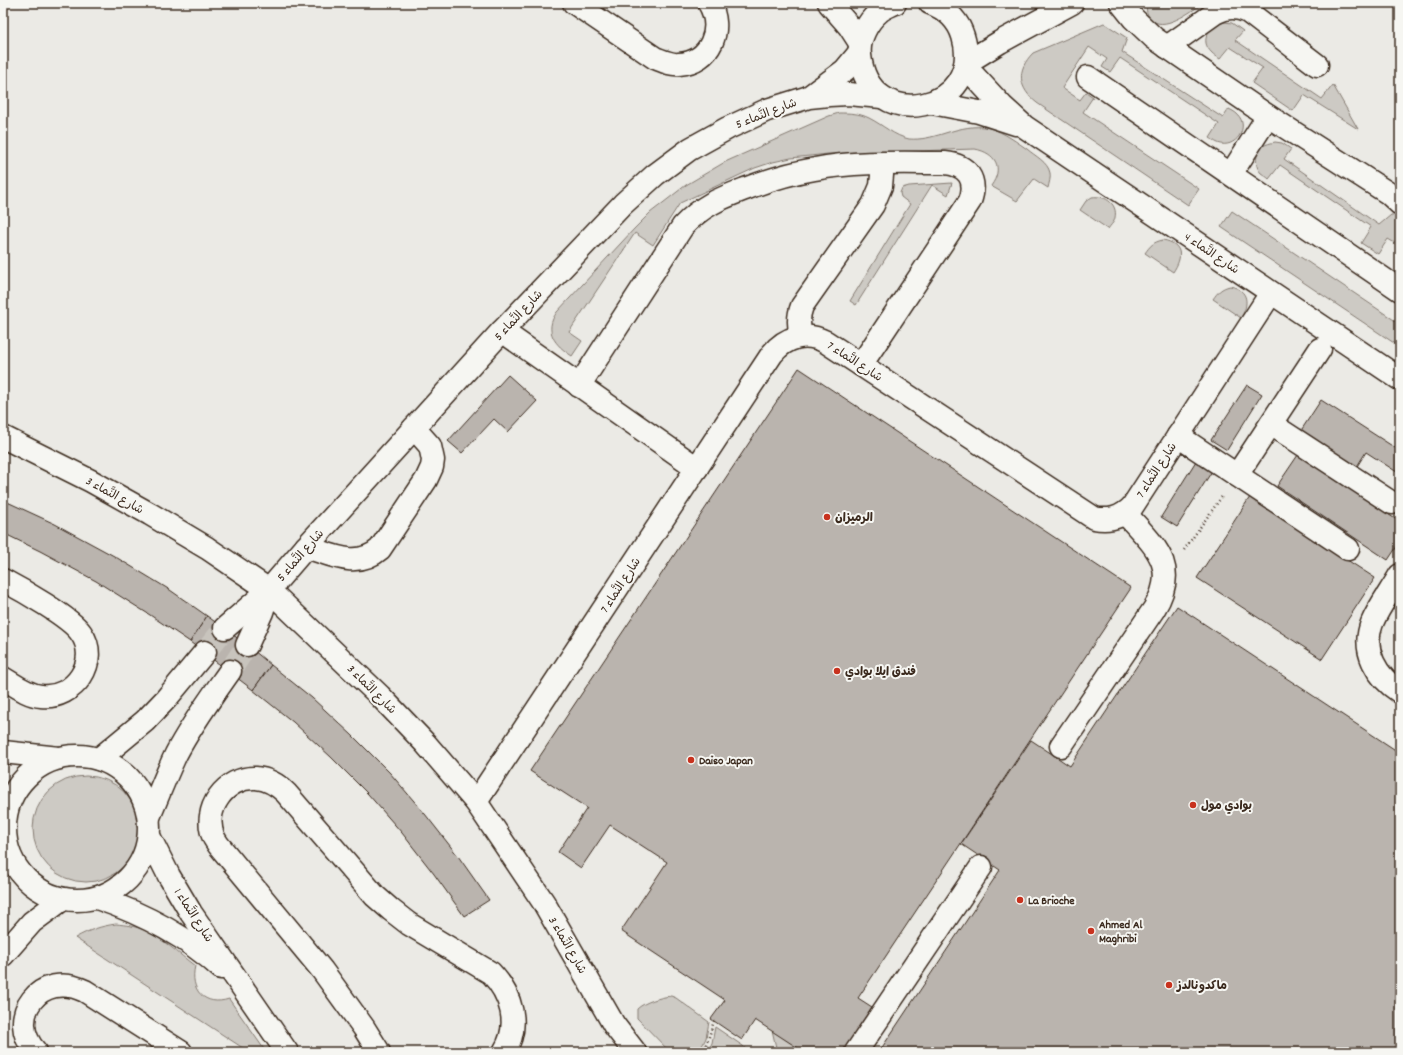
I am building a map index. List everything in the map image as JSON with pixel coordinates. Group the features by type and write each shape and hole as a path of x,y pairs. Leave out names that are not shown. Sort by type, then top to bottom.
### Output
{"street":[{"path":"574,3 655,58 667,63 679,64 690,62 701,56 710,46 715,35 716,23 714,11 709,3"},
{"path":"829,3 849,26 860,48 862,70 870,85 882,97 898,105 915,107 932,103 946,94 958,82 965,64 966,46 961,30 952,16 935,5"},
{"name":"شارع النَّماء 5","path":"809,97 845,70 860,48 867,26 879,12 894,3"},
{"path":"935,5 962,3"},
{"path":"965,64 1000,42 1072,3"},
{"path":"1121,3 1143,28 1167,47 1268,116 1388,194 1400,204"},
{"path":"1167,47 1216,13 1233,7 1241,8 1248,12 1316,65"},
{"name":"شارع النَّماء 4","path":"965,64 1002,106 1025,127 1400,378"},
{"path":"1088,76 1400,290"},
{"name":"شارع النَّماء 5","path":"225,628 269,590 306,547 502,331 623,204 655,175 690,149 728,128 768,110 809,97 848,94 882,97"},
{"name":"شارع النَّماء 4","path":"932,103 979,112 1025,127"},
{"path":"1231,174 1268,116"},
{"path":"580,386 683,226 705,206 718,199 772,179 793,173 837,166 953,163 961,166 971,178 973,185 973,193 970,200 861,365"},
{"path":"801,336 798,321 802,306 873,205 881,186 881,164"},
{"name":"شارع النَّماء 7","path":"476,802 778,347 789,340 801,336 819,338 1094,518 1110,520 1126,513 1132,507 1271,293"},
{"path":"502,331 697,468"},
{"path":"1237,475 1320,349"},
{"path":"1271,424 1392,503"},
{"path":"306,547 343,559 355,560 367,558 380,549 430,474 432,467 433,460 430,446 414,428"},
{"path":"1178,436 1348,549"},
{"name":"شارع النَّماء 3","path":"3,437 91,481 150,514 207,548 269,590 385,702 425,743 476,802 544,902 614,1025 635,1052"},
{"path":"1061,746 1154,609 1165,588 1166,577 1160,555 1126,513"},
{"path":"1400,575 1372,624 1369,638 1370,652 1374,666 1382,678 1400,692"},
{"path":"3,580 74,624 82,633 87,645 88,657 86,668 80,679 72,688 53,696 31,694 3,678"},
{"name":"شارع النَّماء 5","path":"247,645 262,612 269,590"},
{"path":"99,759 145,721 166,699 205,652"},
{"path":"60,758 36,769 26,777 14,793 6,811 4,842 19,873 39,890 63,899 80,901 97,898 112,891 126,881 137,868 145,853 149,826 162,785 176,754 193,724 230,671"},
{"path":"3,752 60,758"},
{"name":"شارع النَّماء 1","path":"60,758 80,756 99,759 117,768 132,781 142,797 149,826 169,876 191,913 246,990 287,1052"},
{"path":"379,1052 364,1028 322,970 221,848 214,837 211,825 212,812 216,800 224,790 234,783 244,779 256,778 267,780 278,785 375,896 409,924 491,973 500,982 507,994 511,1006 513,1020 512,1034 508,1047 504,1052"},
{"path":"856,1052 981,866"},
{"name":"شارع النَّماء 1","path":"97,898 126,908 176,935 216,963 246,990"},
{"path":"3,955 32,922 63,899"},
{"path":"36,1052 30,1046 26,1036 24,1025 27,1009 36,996 45,990 54,986 65,985 86,991 181,1052"}],"path":[{"path":"1166,577 1237,475"},
{"path":"703,1052 714,1021"}],"shaded area":[{"path":"1147,3 1204,3 1177,20 1162,24 1155,22 1150,18 1146,7"},
{"path":"1225,22 1232,23 1243,31 1235,40 1322,99 1333,85 1358,129 1304,95 1293,111 1252,83 1263,68 1230,47 1220,59 1208,48 1206,38 1215,26"},
{"path":"1104,23 1127,38 1122,52 1223,118 1229,109 1236,113 1241,119 1242,131 1235,140 1224,144 1217,143 1210,138 1219,124 1120,58 1110,72 1102,67 1107,59 1089,47 1062,88 1080,100 1086,92 1093,97 1083,112 1199,189 1188,205 1037,103 1026,91 1023,85 1022,72 1028,59 1033,53"},
{"path":"839,113 865,116 893,133 909,139 926,138 968,127 996,130 1027,149 1044,162 1050,173 1048,188 1034,179 1017,201 991,186 997,173 996,162 988,154 975,149 828,154 791,158 773,162 755,168 680,203 653,245 635,233 569,332 582,341 572,356 556,342 551,331 551,325 557,312 650,213 686,185 725,162"},
{"path":"1275,142 1282,143 1291,149 1284,159 1379,225 1391,215 1400,215 1400,246 1388,239 1378,254 1361,243 1371,227 1280,165 1269,179 1261,173 1256,163 1258,152 1263,146"},
{"path":"952,183 948,195 932,185 856,305 850,301 910,204 901,197 900,193 902,188 909,186"},
{"path":"1092,197 1107,199 1115,210 1114,221 1108,229 1080,210 1086,201"},
{"path":"1232,211 1400,324 1400,347 1221,227"},
{"path":"1163,240 1170,242 1178,248 1180,256 1173,272 1145,253 1152,245"},
{"path":"1230,286 1241,291 1246,298 1244,313 1241,318 1213,299 1216,294 1224,288"},
{"path":"86,776 106,780 123,792 135,809 139,829 135,849 123,866 106,878 86,882 66,878 49,866 37,849 33,829 37,809 49,792 66,780"},
{"path":"116,924 127,925 151,933 195,966 194,982 201,994 213,1001 229,999 266,1052 249,1052 75,938 95,929"},
{"path":"671,996 709,1022 706,1038 699,1052 670,1052 637,1018 637,1009 640,1006 662,997"},
{"path":"715,1027 743,1046 748,1052 707,1052 712,1043"},
{"path":"772,1030 804,1052 777,1052"}],"building":[{"name":"فندق ايلا بوادي","path":"799,368 1131,588 858,998 872,1007 843,1052 804,1052 755,1020 742,1040 711,1019 725,1000 621,931 667,862 610,825 581,868 558,852 587,808 530,771"},
{"path":"508,375 537,401 508,432 494,419 462,453 448,441"},
{"path":"1247,385 1262,394 1227,450 1211,440"},
{"path":"1321,400 1400,451 1400,474 1366,452 1356,468 1300,432"},
{"path":"1298,455 1400,522 1400,542 1388,560 1277,486"},
{"path":"1196,461 1212,471 1177,527 1161,517"},
{"path":"1250,497 1375,578 1322,659 1197,578"},
{"path":"3,500 55,524 114,556 170,590 207,616 190,642 96,581 3,533"},
{"name":"بوادي مول","path":"1177,606 1400,753 1400,1052 879,1052 1000,870 961,844 1031,740 1070,766"},
{"path":"207,616 247,645 271,665 253,690 190,642"},
{"path":"271,665 312,698 390,773 458,856 489,900 464,916 402,833 368,794 293,722 253,690"}],"tunnel":[{"path":"205,652 225,628"},
{"path":"230,671 247,645"}],"place":[{"name":"الرميزان","path":"827,517"},
{"name":"فندق ايلا بوادي","path":"837,671"},
{"name":"Daiso Japan","path":"691,760"},
{"name":"بوادي مول","path":"1193,805"},
{"name":"La Brioche","path":"1020,900"},
{"name":"Ahmed Al Maghribi","path":"1091,931"},
{"name":"ماكدونالدز","path":"1169,985"}]}
